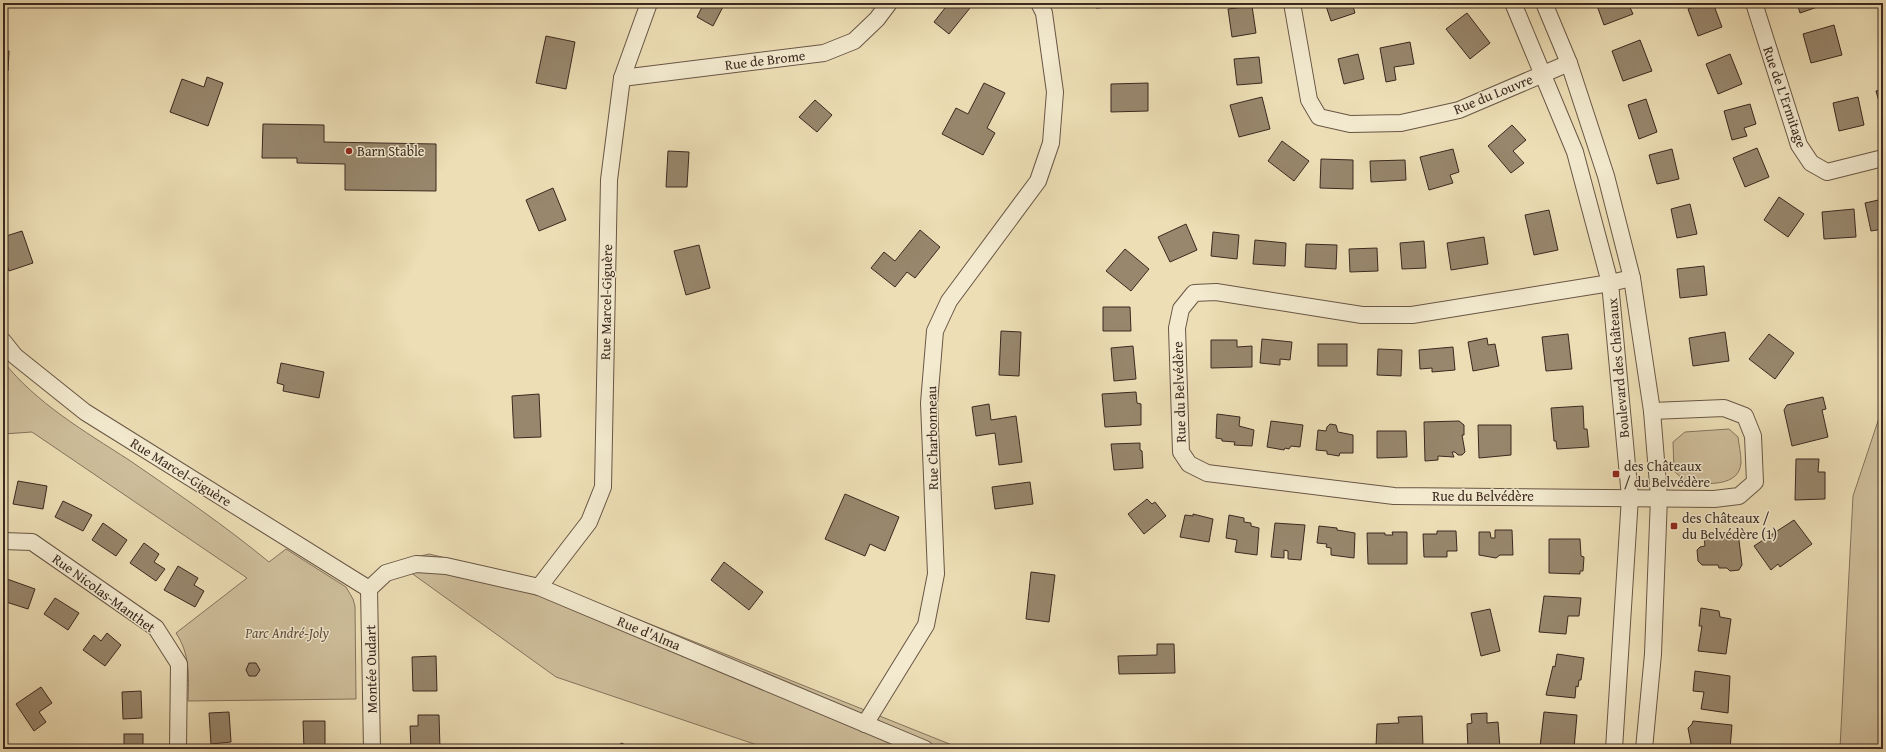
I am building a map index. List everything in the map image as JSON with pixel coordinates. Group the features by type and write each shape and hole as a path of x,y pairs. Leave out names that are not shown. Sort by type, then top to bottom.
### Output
{"street":[{"name":"Rue Marcel-Giguère","path":"539,586 589,522 603,488 609,180 622,78 649,3"},
{"name":"Rue de Brome","path":"622,78 824,53 854,41 877,19 890,3"},
{"name":"Rue Charbonneau","path":"865,724 926,625 936,574 929,403 936,331 949,300 1038,181 1051,143 1054,92 1044,13 1039,3"},
{"name":"Rue du Louvre","path":"1292,3 1309,100 1319,117 1350,124 1401,124 1459,110 1569,63"},
{"name":"Boulevard des Châteaux","path":"1513,3 1575,152 1610,283 1630,497 1614,749"},
{"name":"Boulevard des Châteaux","path":"1544,3 1569,63 1606,176 1632,278 1652,411 1659,497 1653,654 1644,749"},
{"name":"Rue de L'Ermitage","path":"1754,3 1799,145 1811,163 1827,172 1883,158"},
{"name":"Rue du Belvédère","path":"1632,278 1610,283 1412,315 1362,315 1216,292 1194,293 1181,309 1177,328 1181,452 1189,464 1207,473 1394,496 1659,497"},
{"name":"Rue Marcel-Giguère","path":"3,341 15,356 85,412 369,589"},
{"path":"1652,411 1724,408 1745,416 1753,436 1755,482 1739,496 1714,499 1659,497"},
{"name":"Rue Nicolas-Manthet","path":"3,542 32,542 156,628 179,664 178,749"},
{"name":"Rue d'Alma","path":"369,589 386,573 416,564 446,566 539,586 925,749"},
{"name":"Montée Oudart","path":"369,589 372,749"}],"green space":[{"name":"Parc André-Joly","path":"3,361 30,390 46,403 183,497 269,562 286,549 346,587 355,606 356,699 188,701 188,666 184,649 176,633 247,578 32,432 3,434"},
{"path":"1883,406 1883,749 1832,749 1840,748 1853,496"},
{"path":"1729,429 1738,437 1741,462 1739,470 1735,476 1729,480 1721,482 1688,484 1674,471 1673,442 1685,432"},
{"path":"429,554 540,580 962,749 769,749 556,677 396,562"}],"building":[{"path":"704,3 725,3 713,26 697,17"},
{"path":"949,3 963,3 970,8 949,34 934,22"},
{"path":"1096,3 1124,3 1124,6 1096,8"},
{"path":"1325,3 1352,3 1355,13 1331,21"},
{"path":"1436,3 1447,3 1439,8"},
{"path":"1596,3 1628,3 1633,14 1604,25"},
{"path":"1705,3 1713,3 1722,27 1698,36 1688,9"},
{"path":"1797,3 1826,3 1826,4 1800,13"},
{"path":"1252,6 1256,33 1232,37 1228,9"},
{"path":"1467,13 1490,43 1470,59 1446,29"},
{"path":"1834,25 1842,55 1811,63 1803,34"},
{"path":"546,36 575,42 566,89 536,83"},
{"path":"1640,40 1652,71 1623,81 1612,51"},
{"path":"1410,42 1414,64 1394,67 1396,80 1386,82 1380,48"},
{"path":"3,51 9,51 8,71 3,71"},
{"path":"1358,54 1364,79 1344,84 1338,59"},
{"path":"1730,54 1742,84 1718,94 1706,64"},
{"path":"1259,57 1262,83 1237,85 1234,59"},
{"path":"207,77 223,83 208,126 170,112 182,79 204,87"},
{"path":"984,83 1005,93 987,128 995,133 983,155 942,134 956,108 968,114"},
{"path":"1148,83 1148,111 1111,112 1111,84"},
{"path":"1883,89 1883,116 1876,91"},
{"path":"1262,97 1270,129 1239,137 1230,105"},
{"path":"1858,97 1864,125 1839,131 1833,103"},
{"path":"1646,99 1657,132 1639,139 1628,105"},
{"path":"815,100 832,115 817,132 799,117"},
{"path":"1750,104 1756,124 1744,128 1747,136 1732,140 1724,111"},
{"name":"Barn Stable","path":"263,124 324,125 324,142 436,144 436,191 345,190 345,164 297,163 297,158 262,158"},
{"path":"1512,125 1526,140 1513,151 1524,163 1511,173 1488,146"},
{"path":"1282,141 1309,161 1294,181 1268,161"},
{"path":"1757,148 1769,177 1745,187 1733,158"},
{"path":"1453,149 1459,172 1450,175 1453,183 1429,190 1420,157"},
{"path":"1672,149 1679,179 1657,184 1649,155"},
{"path":"668,151 689,152 687,187 666,187"},
{"path":"1321,159 1353,160 1353,189 1320,188"},
{"path":"1405,160 1406,180 1371,182 1370,161"},
{"path":"553,188 566,220 539,231 526,200"},
{"path":"1779,197 1804,214 1788,237 1764,220"},
{"path":"1883,199 1883,229 1871,231 1865,203"},
{"path":"1690,204 1697,234 1677,238 1671,209"},
{"path":"1854,209 1856,237 1824,239 1822,212"},
{"path":"1549,210 1558,250 1534,255 1525,215"},
{"path":"1186,224 1197,250 1170,262 1158,237"},
{"path":"920,230 940,247 915,278 907,272 895,287 871,268 884,252 895,261"},
{"path":"22,231 33,263 9,271 3,254 3,237"},
{"path":"1213,232 1239,235 1237,259 1211,256"},
{"path":"1484,237 1488,264 1451,270 1447,243"},
{"path":"1255,240 1286,243 1285,266 1253,264"},
{"path":"1424,241 1426,268 1402,269 1400,243"},
{"path":"1306,244 1337,245 1336,269 1305,267"},
{"path":"699,245 710,288 686,295 674,251"},
{"path":"1377,248 1378,271 1350,272 1349,249"},
{"path":"1125,249 1149,269 1131,291 1106,271"},
{"path":"1704,266 1707,295 1680,298 1677,269"},
{"path":"1103,307 1130,307 1131,331 1103,331"},
{"path":"1001,331 1021,332 1019,376 999,375"},
{"path":"1725,332 1729,361 1693,366 1689,338"},
{"path":"1568,334 1572,369 1546,371 1542,337"},
{"path":"1769,334 1794,353 1775,379 1749,359"},
{"path":"1487,338 1488,345 1495,344 1499,366 1473,371 1468,342"},
{"path":"1262,339 1292,342 1290,360 1280,359 1280,365 1260,363"},
{"path":"1211,340 1237,340 1237,347 1252,346 1252,367 1211,368"},
{"path":"1318,344 1347,344 1347,366 1318,366"},
{"path":"1133,346 1136,379 1114,381 1111,348"},
{"path":"1453,347 1455,370 1432,372 1432,368 1420,369 1419,350"},
{"path":"1378,349 1402,350 1401,376 1377,375"},
{"path":"281,363 324,372 319,398 283,391 284,385 277,383"},
{"path":"1136,392 1137,403 1141,404 1141,425 1105,427 1102,394"},
{"path":"539,394 541,437 514,438 512,396"},
{"path":"1823,397 1826,409 1822,410 1828,437 1792,446 1784,410 1787,405"},
{"path":"989,404 991,420 1016,416 1022,462 999,465 995,433 976,436 972,407"},
{"path":"1583,406 1584,429 1587,429 1589,447 1557,449 1556,441 1554,441 1551,408"},
{"path":"1217,414 1240,417 1239,426 1254,430 1252,446 1234,445 1235,442 1222,441 1222,439 1216,438"},
{"path":"1271,421 1303,425 1300,447 1291,446 1289,449 1285,448 1284,450 1267,447"},
{"path":"1459,421 1464,425 1464,435 1462,435 1465,452 1462,455 1458,455 1455,452 1452,452 1454,457 1438,456 1438,460 1425,461 1424,422"},
{"path":"1330,424 1336,425 1338,432 1353,435 1353,453 1340,453 1339,456 1327,454 1327,451 1316,450 1318,430 1326,431"},
{"path":"1478,425 1511,425 1511,455 1479,458"},
{"path":"1377,431 1406,431 1407,457 1377,458"},
{"path":"1140,443 1143,468 1114,470 1111,444"},
{"path":"1796,459 1819,459 1818,472 1825,472 1825,499 1795,500"},
{"path":"18,481 47,486 43,509 13,504"},
{"path":"1030,482 1033,504 995,509 992,487"},
{"path":"845,494 899,517 885,551 870,544 865,556 825,539"},
{"path":"1147,499 1152,504 1155,502 1166,516 1144,534 1128,514"},
{"path":"63,501 92,515 83,531 55,517"},
{"path":"1193,514 1213,519 1209,542 1180,537 1185,515 1193,516"},
{"path":"1229,515 1244,518 1244,522 1251,523 1251,526 1259,528 1257,555 1235,552 1237,540 1226,538"},
{"path":"1794,520 1812,544 1780,567 1778,564 1771,570 1754,546"},
{"path":"103,523 127,540 116,556 92,540"},
{"path":"1275,523 1305,525 1301,560 1288,559 1288,551 1284,550 1284,558 1271,557"},
{"path":"1319,526 1337,528 1337,530 1355,533 1354,558 1331,555 1331,548 1326,547 1327,544 1317,543"},
{"path":"1495,530 1512,530 1513,555 1500,555 1496,558 1479,555 1479,532 1490,532 1491,538 1495,538"},
{"path":"1437,531 1456,531 1457,551 1447,551 1447,557 1424,557 1423,534 1437,534"},
{"path":"1392,532 1407,532 1407,564 1368,564 1367,533 1385,533 1385,535 1393,535"},
{"path":"1738,532 1742,565 1739,570 1730,571 1727,568 1719,568 1718,565 1702,565 1698,561 1697,550 1700,547 1705,546 1704,537"},
{"path":"1549,539 1580,539 1581,556 1584,557 1583,571 1580,571 1580,574 1549,573"},
{"path":"144,543 159,554 154,562 165,569 156,581 130,563"},
{"path":"724,562 763,592 749,610 711,580"},
{"path":"178,566 198,578 194,585 204,591 195,607 164,590"},
{"path":"1031,572 1055,575 1049,622 1026,619"},
{"path":"7,579 35,589 28,609 3,601 3,590"},
{"path":"1544,596 1581,598 1579,616 1568,616 1566,634 1539,632"},
{"path":"55,598 79,613 68,630 44,614"},
{"path":"1701,608 1719,611 1720,617 1731,619 1726,654 1698,651 1702,626 1699,626"},
{"path":"1490,609 1500,651 1481,656 1471,613"},
{"path":"107,633 121,645 105,666 83,650 94,635 101,641"},
{"path":"1157,644 1174,644 1175,673 1119,674 1118,656 1157,655"},
{"path":"1557,654 1584,658 1581,680 1579,680 1578,687 1576,686 1575,698 1546,695 1553,666 1555,667"},
{"path":"436,656 437,691 413,691 412,657"},
{"path":"249,663 256,663 260,670 256,676 249,676 246,670"},
{"path":"1695,671 1730,676 1728,713 1701,709 1704,692 1693,691"},
{"path":"41,687 52,703 39,712 46,722 34,731 16,704"},
{"path":"141,691 142,718 123,719 122,692"},
{"path":"229,712 231,742 211,744 209,713"},
{"path":"1544,712 1577,715 1574,748 1567,747 1567,749 1548,749 1548,747 1540,747"},
{"path":"1487,713 1487,723 1498,722 1500,749 1468,749 1467,724 1472,723 1471,714"},
{"path":"418,715 439,715 440,749 411,749 410,726 418,726"},
{"path":"1422,716 1423,746 1401,749 1378,749 1376,747 1377,724 1399,723 1398,717"},
{"path":"303,721 325,721 325,749 304,749"},
{"path":"1693,721 1732,725 1730,749 1692,749 1688,728"},
{"path":"124,734 143,734 143,749 124,749"},
{"path":"621,743 636,749 619,749"}],"place":[{"name":"Barn Stable","path":"349,151"},
{"name":"des Châteaux / du Belvédère","path":"1616,474"},
{"name":"des Châteaux / du Belvédère (1)","path":"1674,526"}]}
